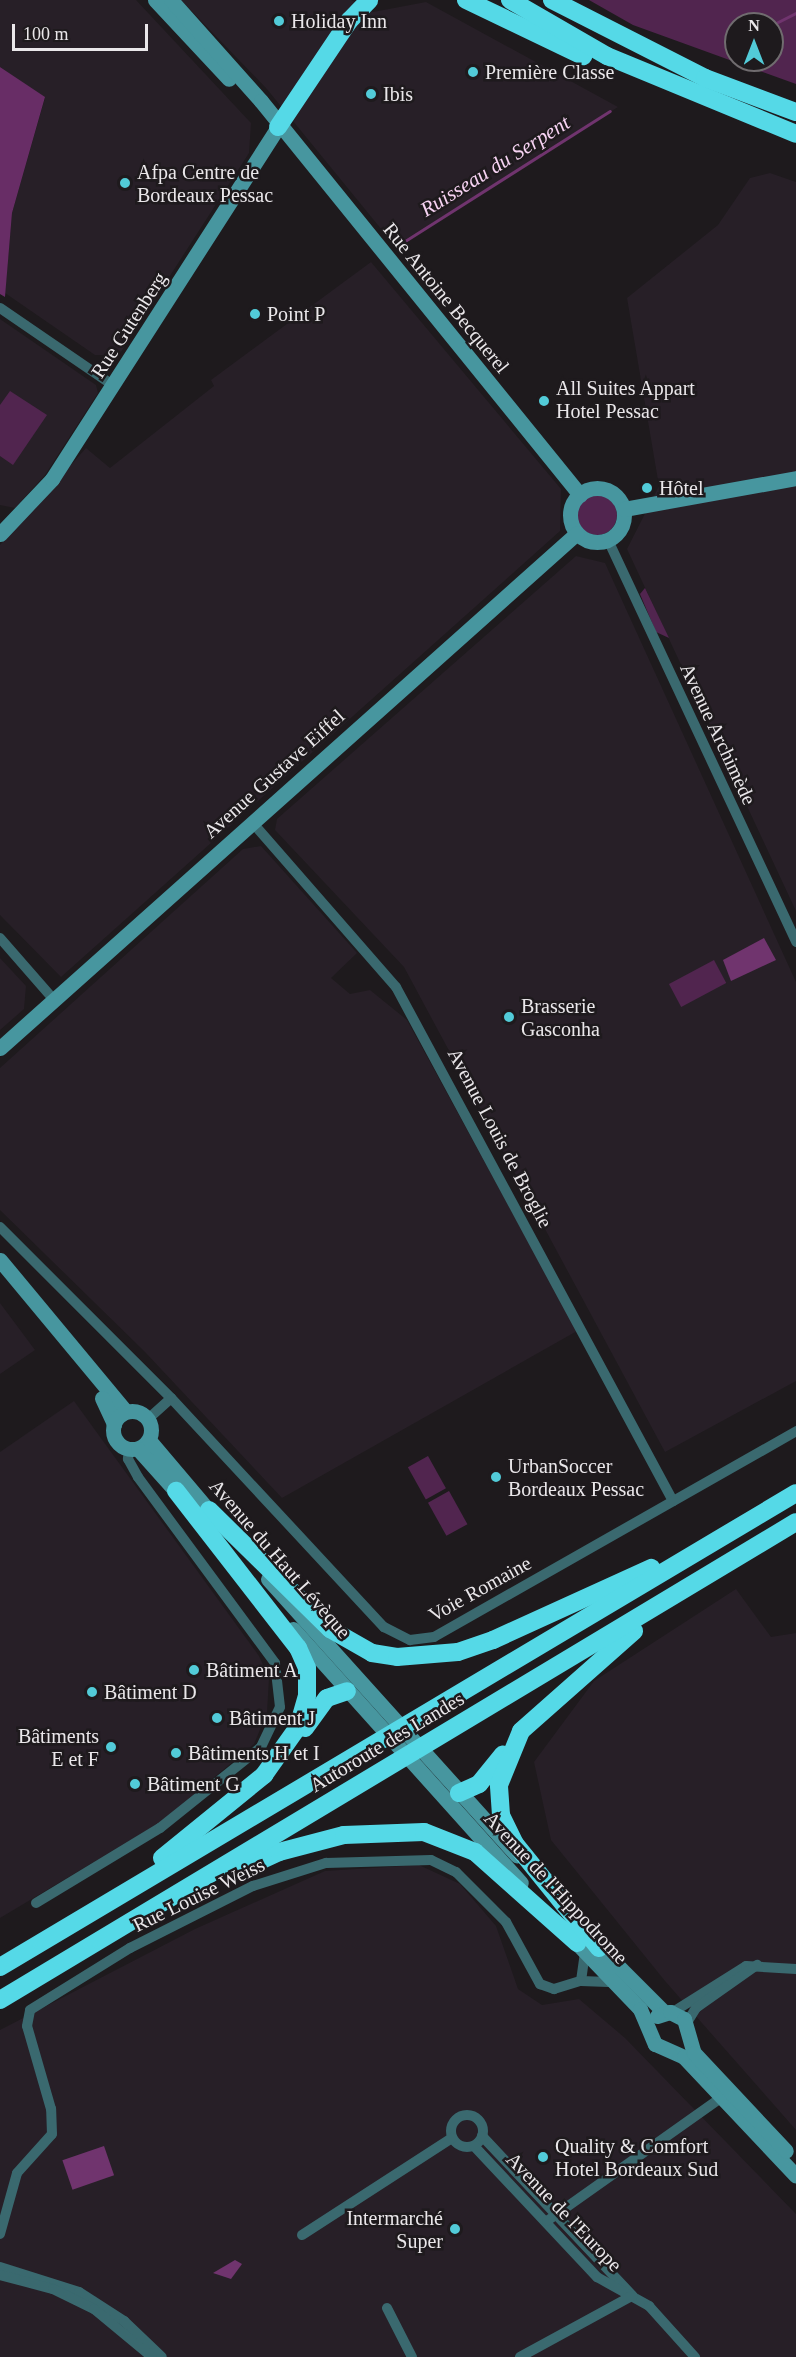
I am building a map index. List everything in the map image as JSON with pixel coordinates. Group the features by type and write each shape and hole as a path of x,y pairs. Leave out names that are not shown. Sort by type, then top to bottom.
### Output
{"highway":[{"path":"278,127 287,98 348,0"},
{"path":"278,127 349,21 369,0"},
{"path":"466,0 603,65 668,84 796,134"},
{"path":"510,0 668,84"},
{"path":"552,0 705,78 796,112"},
{"path":"176,1491 287,1632 307,1668 305,1709 298,1727 264,1774"},
{"name":"Autoroute des Landes","path":"0,1967 796,1493"},
{"path":"209,1510 330,1629 372,1653 408,1658 493,1640 753,1519"},
{"name":"Autoroute des Landes","path":"3,1998 796,1522"},
{"path":"456,1790 479,1784 521,1731 593,1663 714,1572"},
{"path":"0,1959 138,1875 264,1774 327,1698 349,1695"},
{"path":"521,1731 499,1785 501,1815 515,1844 587,1947"},
{"path":"3,1998 279,1851 376,1831 424,1832 475,1852 587,1947"}],"main road":[{"name":"Rue Antoine Becquerel","path":"154,0 278,127"},
{"name":"Rue Antoine Becquerel","path":"171,0 580,495"},
{"name":"Rue Gutenberg","path":"0,534 52,479 114,386 278,127"},
{"path":"624,509 796,478"},
{"path":"606,490 624,509 620,531 608,540 591,542 577,533 571,518 580,495 606,490"},
{"name":"Avenue Gustave Eiffel","path":"0,1047 577,533"},
{"path":"0,1260 126,1412 148,1419 139,1446 114,1437 114,1424 105,1402 0,1272"},
{"path":"114,1424 126,1412"},
{"name":"Avenue du Haut Lévèque","path":"139,1446 349,1695"},
{"name":"Avenue du Haut Lévèque","path":"139,1446 209,1510 372,1709"},
{"path":"349,1695 362,1694 372,1709 432,1775 442,1790 456,1790"},
{"name":"Avenue de l'Hippodrome","path":"432,1775 587,1947 687,2029"},
{"name":"Avenue de l'Hippodrome","path":"456,1790 643,2013 655,2044 669,2050"},
{"path":"649,2030 669,2012"},
{"path":"687,2029 669,2050 684,2057 796,2176"},
{"path":"687,2029 694,2053 796,2162"}],"street":[{"path":"0,308 114,386"},
{"name":"Avenue Archimède","path":"608,540 796,942"},
{"name":"Avenue Louis de Broglie","path":"252,822 396,987 673,1501"},
{"path":"0,938 54,1000"},
{"name":"Voie Romaine","path":"0,1227 171,1398 384,1627 410,1640 434,1637 796,1431"},
{"path":"148,1419 171,1398"},
{"path":"36,1903 160,1828 252,1755 269,1736 280,1707 275,1663 138,1477 128,1459 139,1446"},
{"name":"Rue Louise Weiss","path":"0,2234 17,2173 52,2134 51,2109 27,2026 30,2010 129,1948 253,1886 326,1863 431,1860 456,1872 506,1922 540,1984 554,1989 581,1981 616,1982"},
{"path":"581,1981 587,1947"},
{"path":"687,2029 696,2008 757,1965"},
{"path":"669,2012 739,1970 757,1965 796,1969"},
{"path":"549,2219 721,2098"},
{"path":"463,2115 477,2119 482,2136 474,2146 459,2146 452,2138 452,2124 463,2115"},
{"name":"Avenue de l'Europe","path":"482,2136 549,2219"},
{"path":"302,2235 452,2138"},
{"name":"Avenue de l'Europe","path":"474,2146 632,2296 649,2306 695,2357"},
{"path":"0,2268 79,2292 124,2321 162,2357"},
{"path":"0,2275 53,2289 86,2305 152,2357"},
{"path":"520,2357 632,2296"},
{"path":"387,2308 412,2357"}],"shaded area":[{"name":"Afpa Centre de Bordeaux Pessac","path":"0,0 136,0 251,123 249,153 119,355 95,355 5,293 12,213 45,98 0,67"},
{"path":"181,0 351,0 373,12 426,2 618,107 395,246 266,88"},
{"path":"589,0 796,0 796,84 763,72 784,72 784,12 724,12 724,58 633,25"},
{"path":"0,67 45,97 12,213 5,297 0,294"},
{"path":"770,173 796,182 796,911 627,549 659,486 627,298 718,225 750,178"},
{"path":"371,262 561,489 560,531 61,977 0,915 0,545 86,448 110,468 214,386 211,380"},
{"path":"0,319 96,385 98,393 45,475 15,508 0,505"},
{"path":"10,391 47,415 13,465 0,456 0,405"},
{"path":"597,495 611,501 617,515 611,529 597,535 583,529 577,515 583,501"},
{"path":"576,556 605,563 796,982 796,1381 665,1452 404,967 275,830 277,819"},
{"path":"645,588 669,638 656,632 640,594"},
{"path":"261,846 357,953 331,978 350,994 370,990 407,1020 577,1331 282,1498 145,1352 0,1210 0,1068 243,849"},
{"path":"764,938 776,960 731,981 723,960"},
{"path":"0,958 26,986 24,1009 0,1030"},
{"path":"714,960 726,983 681,1007 669,984"},
{"path":"0,1303 35,1350 0,1374"},
{"path":"74,1401 259,1656 269,1678 267,1713 254,1744 161,1822 0,1918 0,1452"},
{"path":"428,1456 446,1488 426,1500 408,1467"},
{"path":"449,1491 467,1524 446,1536 428,1503"},
{"path":"736,1589 771,1637 796,1633 796,2130 665,1981 551,1840 534,1762 594,1681"},
{"path":"419,1865 460,1884 496,1926 518,1989 542,2005 579,1999 625,2038 796,2214 796,2357 0,2357 0,2030 195,1929 325,1871"},
{"path":"104,2146 114,2175 72,2190 62,2160"},
{"path":"235,2260 242,2264 231,2279 213,2273"}],"waterway":[{"name":"Ruisseau du Serpent","path":"784,19 796,13"},
{"name":"Ruisseau du Serpent","path":"397,246 610,111"}],"place":[{"name":"Holiday Inn","path":"279,21"},
{"name":"Première Classe","path":"473,72"},
{"name":"Ibis","path":"371,94"},
{"name":"Afpa Centre de Bordeaux Pessac","path":"125,183"},
{"name":"Point P","path":"255,314"},
{"name":"All Suites Appart Hotel Pessac","path":"544,401"},
{"name":"Hôtel","path":"647,488"},
{"name":"Brasserie Gasconha","path":"509,1017"},
{"name":"UrbanSoccer Bordeaux Pessac","path":"496,1477"},
{"name":"Bâtiment A","path":"194,1670"},
{"name":"Bâtiment D","path":"92,1692"},
{"name":"Bâtiment J","path":"217,1718"},
{"name":"Bâtiments E et F","path":"111,1747"},
{"name":"Bâtiments H et I","path":"176,1753"},
{"name":"Bâtiment G","path":"135,1784"},
{"name":"Quality & Comfort Hotel Bordeaux Sud","path":"543,2157"},
{"name":"Intermarché Super","path":"455,2229"}]}
